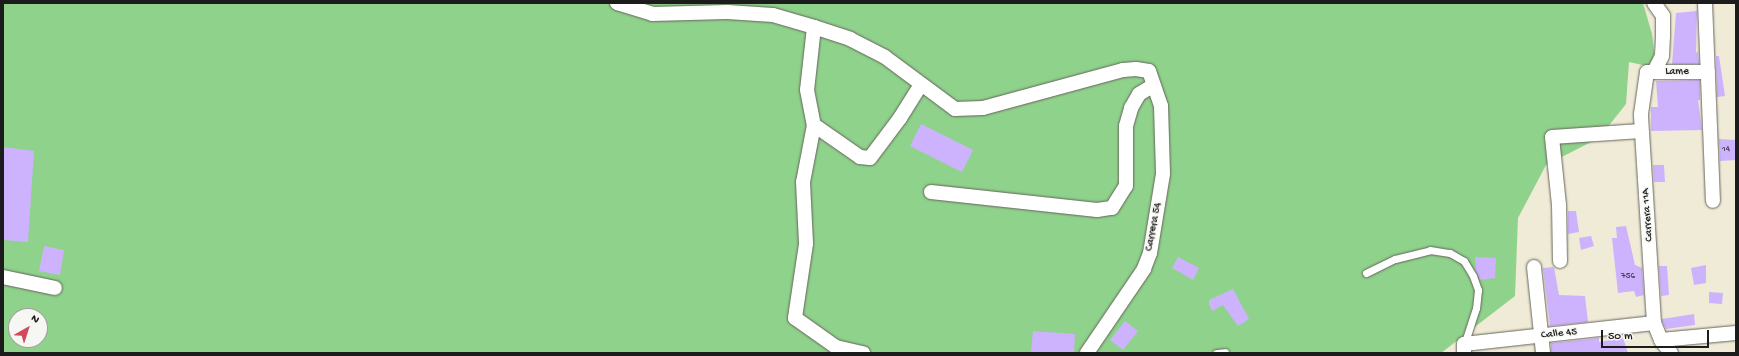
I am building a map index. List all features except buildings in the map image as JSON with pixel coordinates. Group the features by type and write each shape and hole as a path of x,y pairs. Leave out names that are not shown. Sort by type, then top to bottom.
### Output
{"street":[{"path":"616,3 638,7 652,14 755,13 773,15 850,39 885,57 921,85 900,118 870,158 860,157 814,124"},
{"name":"Carrera 11A","path":"1654,3 1663,16 1662,56 1650,72 1641,114 1641,131 1654,323 1661,340 1671,353"},
{"path":"1705,3 1712,201"},
{"path":"814,27 807,90 814,124 804,182 806,244 795,318 836,347 863,353"},
{"name":"Carrera 54","path":"921,85 955,109 966,110 1136,69 1149,71 1161,106 1163,174 1150,252 1144,269 1087,353"},
{"name":"Lame","path":"1650,72 1708,72"},
{"path":"931,192 1097,210 1112,208 1126,186 1126,126 1131,108 1139,94 1154,85"},
{"path":"1560,262 1559,205 1552,137 1641,131"},
{"path":"1534,267 1542,353"},
{"path":"3,277 55,288"},
{"name":"Calle 45","path":"1464,348 1540,336 1654,323"},
{"path":"1661,340 1736,333"}],"lane":[{"path":"1366,273 1395,259 1430,250 1450,253 1464,261 1473,276 1478,290 1476,308 1464,348"},
{"path":"1216,353 1225,352"}],"green space":[{"path":"3,3 1643,3 1652,34 1656,68 1629,62 1626,104 1599,138 1546,165 1518,218 1515,296 1441,353 3,353"}]}
